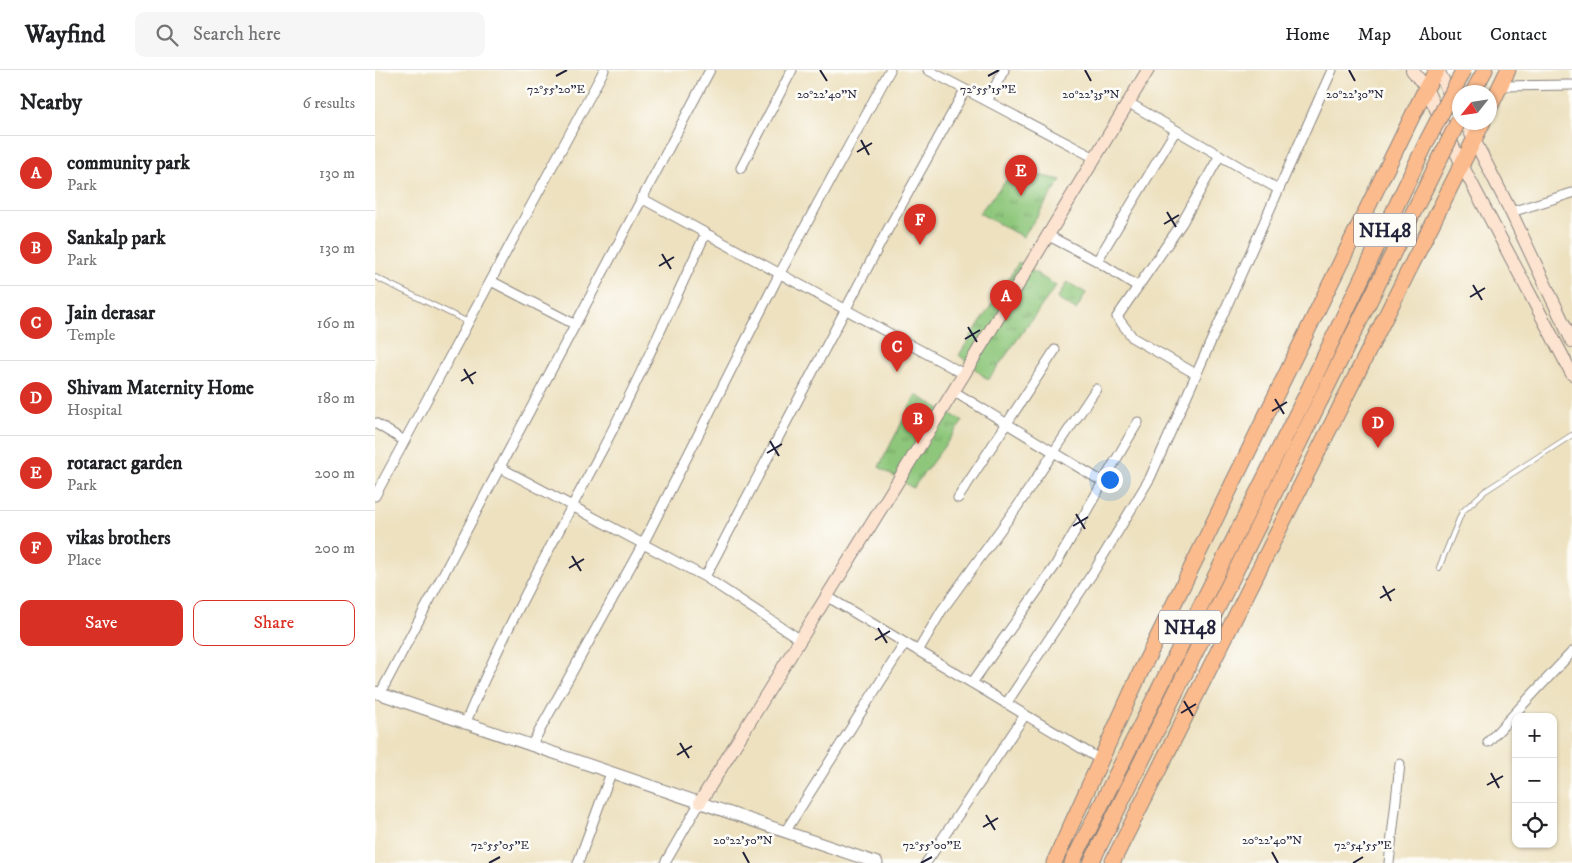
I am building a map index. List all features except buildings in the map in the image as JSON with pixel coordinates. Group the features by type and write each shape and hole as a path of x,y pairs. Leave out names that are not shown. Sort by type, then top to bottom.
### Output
{"highway":[{"path":"1054,863 1141,671 1426,88 1437,70"},
{"name":"NH48","path":"1072,863 1308,391 1427,139 1465,70"},
{"path":"1477,85 1485,70"},
{"path":"1497,92 1508,70"},
{"name":"NH48","path":"1091,863 1454,130"},
{"path":"1112,863 1479,130"},
{"path":"1141,671 1162,685"}],"main road":[{"path":"700,802 828,597 1093,157 1129,103 1148,70"},
{"path":"1411,70 1426,88 1462,164 1572,374"},
{"path":"1437,70 1452,99"},
{"path":"1469,130 1572,340"}],"street":[{"path":"375,496 403,440 604,70"},
{"path":"710,70 378,692 465,724 877,863"},
{"path":"741,168 792,70"},
{"path":"531,746 643,544 780,273 890,70"},
{"path":"928,70 1093,157"},
{"path":"987,101 1004,70"},
{"path":"1006,704 1094,570 1150,478 1332,70"},
{"path":"1500,86 1572,85"},
{"path":"705,577 847,310 881,242 965,90"},
{"path":"1129,103 1278,188"},
{"path":"1097,261 1176,130"},
{"path":"1196,374 1133,338 1117,317 1182,223 1220,155"},
{"path":"1511,212 1572,192"},
{"path":"641,198 964,374"},
{"path":"465,724 486,673 571,505 601,452 706,233"},
{"path":"1047,236 1097,261 1137,286"},
{"path":"491,281 574,324"},
{"path":"958,498 1005,423 1055,350"},
{"path":"917,651 942,610 1096,389"},
{"path":"953,391 1103,482"},
{"path":"972,683 1055,566 1138,422"},
{"path":"375,423 403,440"},
{"path":"499,467 705,577 801,640"},
{"path":"828,597 1101,760"},
{"path":"785,832 905,643"},
{"path":"1488,742 1572,652"},
{"path":"926,863 1025,715"},
{"path":"1389,863 1400,764"},
{"path":"578,863 611,773"},
{"path":"665,863 700,802"}],"lane":[{"path":"375,277 468,322"},
{"path":"1439,568 1462,512 1485,491 1572,435"}],"green space":[{"path":"1015,170 1061,180 1023,237 979,213"},
{"path":"1019,262 1056,286 988,380 959,355"},
{"path":"1067,282 1086,293 1076,310 1057,299"},
{"path":"916,395 963,421 913,488 879,467"}],"place":[{"name":"rotaract garden","path":"1021,196"},
{"name":"vikas brothers","path":"920,245"},
{"name":"community park","path":"1006,321"},
{"name":"Jain derasar","path":"897,372"},
{"name":"Sankalp park","path":"918,444"},
{"name":"Shivam Maternity Home","path":"1378,448"}]}
